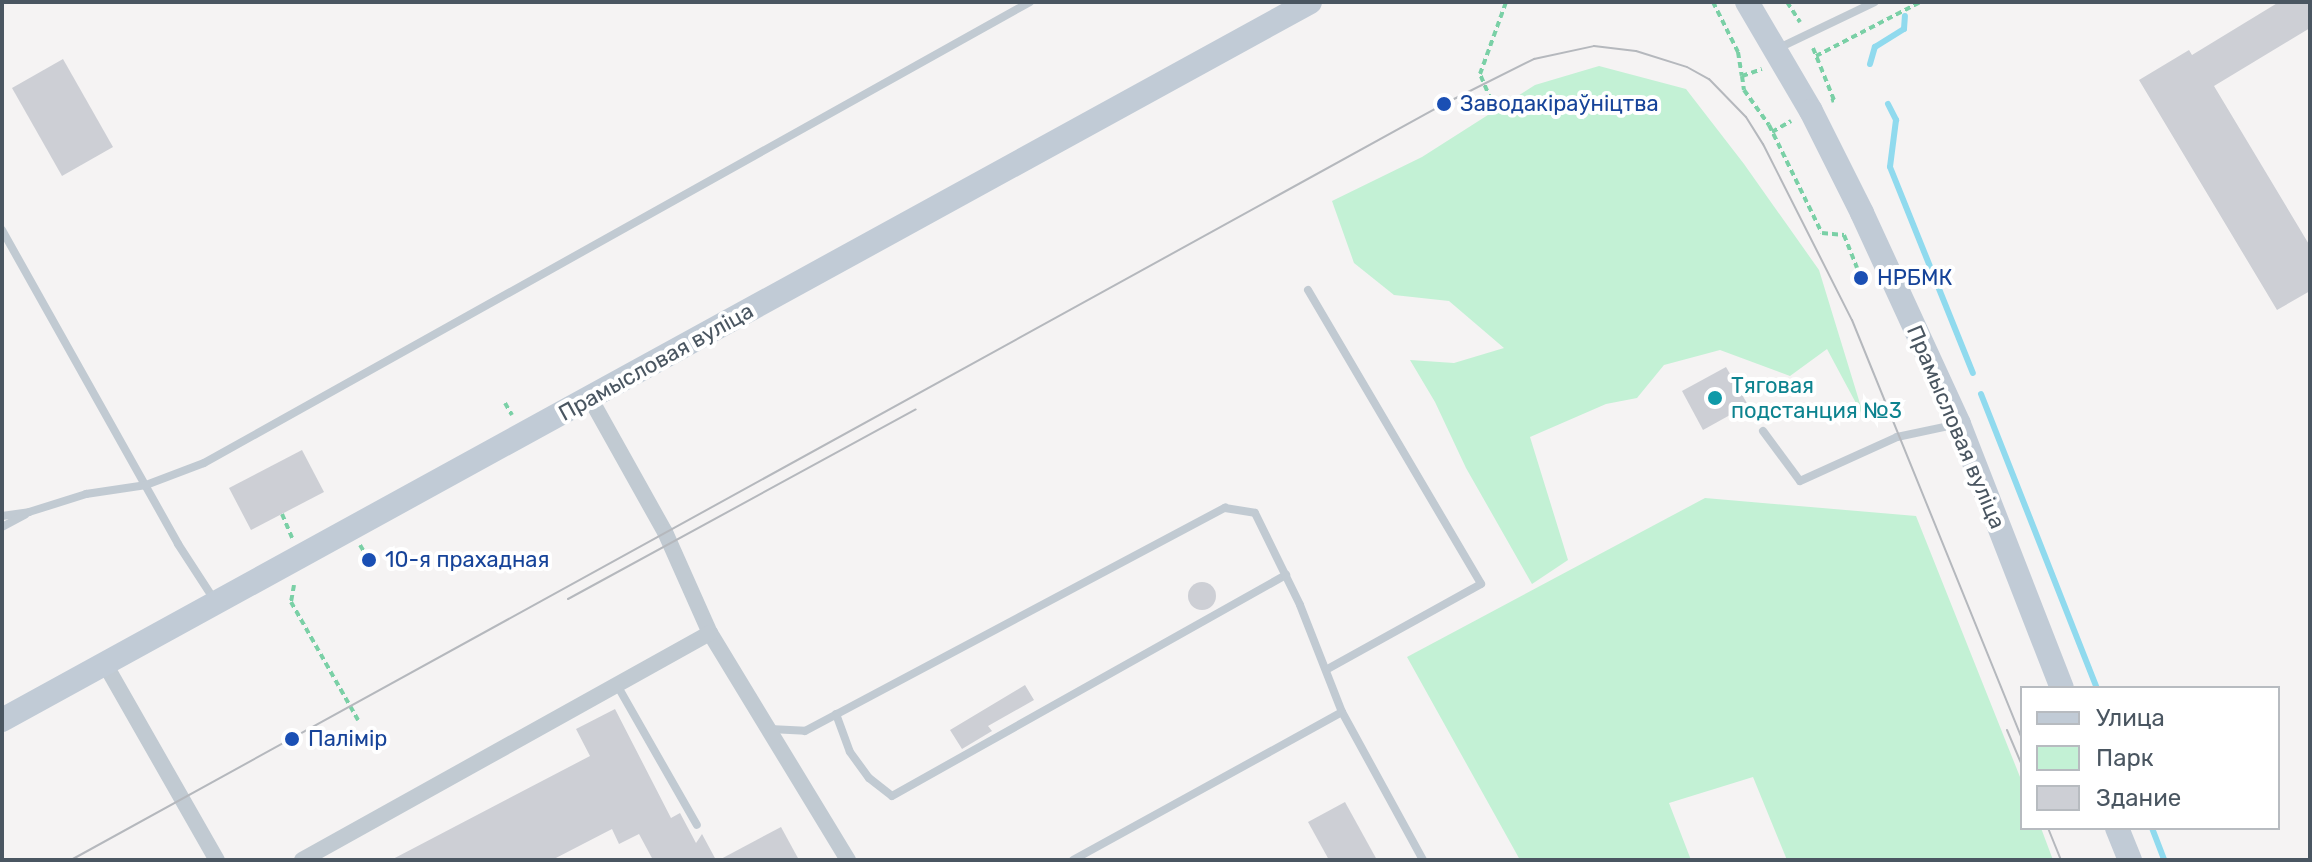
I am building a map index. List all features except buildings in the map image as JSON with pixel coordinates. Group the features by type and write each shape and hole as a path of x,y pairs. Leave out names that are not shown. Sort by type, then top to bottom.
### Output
{"main road":[{"name":"Прамысловая вуліца","path":"2,720 1310,2"},
{"name":"Прамысловая вуліца","path":"1747,2 1811,111 1959,424 2061,686"},
{"path":"2118,830 2130,860"}],"street":[{"path":"590,398 665,532 710,633 848,860"},
{"path":"302,860 710,633"},
{"path":"105,664 217,860"}],"lane":[{"path":"2,516 29,512 86,494 146,485 204,463 1030,2"},
{"path":"1775,50 1875,2"},
{"path":"2,230 216,604"},
{"path":"1308,290 1481,584 1326,670"},
{"path":"1763,431 1800,481 1897,437 1959,424"},
{"path":"769,729 805,731 1225,508 1255,513 1286,575 1342,712 1423,860"},
{"path":"2,527 29,512"},
{"path":"836,714 850,752 869,778 892,796 1286,575"},
{"path":"616,685 697,825"},
{"path":"1073,860 1342,712"}],"path":[{"path":"1491,100 1480,74 1506,2"},
{"path":"1713,2 1738,52 1744,90 1769,125 1822,233 1844,235 1861,278"},
{"path":"1787,2 1807,35 1834,100 1811,111"},
{"path":"1816,56 1920,2"},
{"path":"1742,76 1760,71 1775,50"},
{"path":"282,514 299,556 291,602 358,720"}],"green space":[{"path":"1599,66 1686,89 1744,164 1819,270 1865,420 1827,349 1790,376 1720,350 1664,365 1637,398 1606,404 1530,437 1568,560 1532,584 1466,468 1435,402 1410,360 1454,363 1504,348 1449,301 1394,295 1354,263 1332,201 1422,157 1535,85"},
{"path":"1705,498 1916,516 2020,777 2020,830 2042,830 2053,860 1787,860 1753,777 1669,803 1691,860 1520,860 1407,657"}],"waterway":[{"path":"1870,64 1875,47 1904,29 1905,16"},
{"path":"1888,104 1896,120 1890,167 1973,373"},
{"path":"1981,394 2096,686"},
{"path":"2153,830 2164,860"}],"tram line":[{"path":"71,860 1444,104 1534,59 1594,46 1636,51 1687,67 1709,79 1746,117 1763,144 1852,320 2020,734"},
{"path":"568,599 916,409"},
{"path":"2007,730 2020,761"},
{"path":"2049,830 2061,860"}],"place":[{"name":"Заводакіраўніцтва","path":"1444,104"},
{"name":"НРБМК","path":"1861,278"},
{"name":"Тяговая подстанция №3","path":"1715,398"},
{"name":"10-я прахадная","path":"369,560"},
{"name":"Палімір","path":"292,739"}]}
